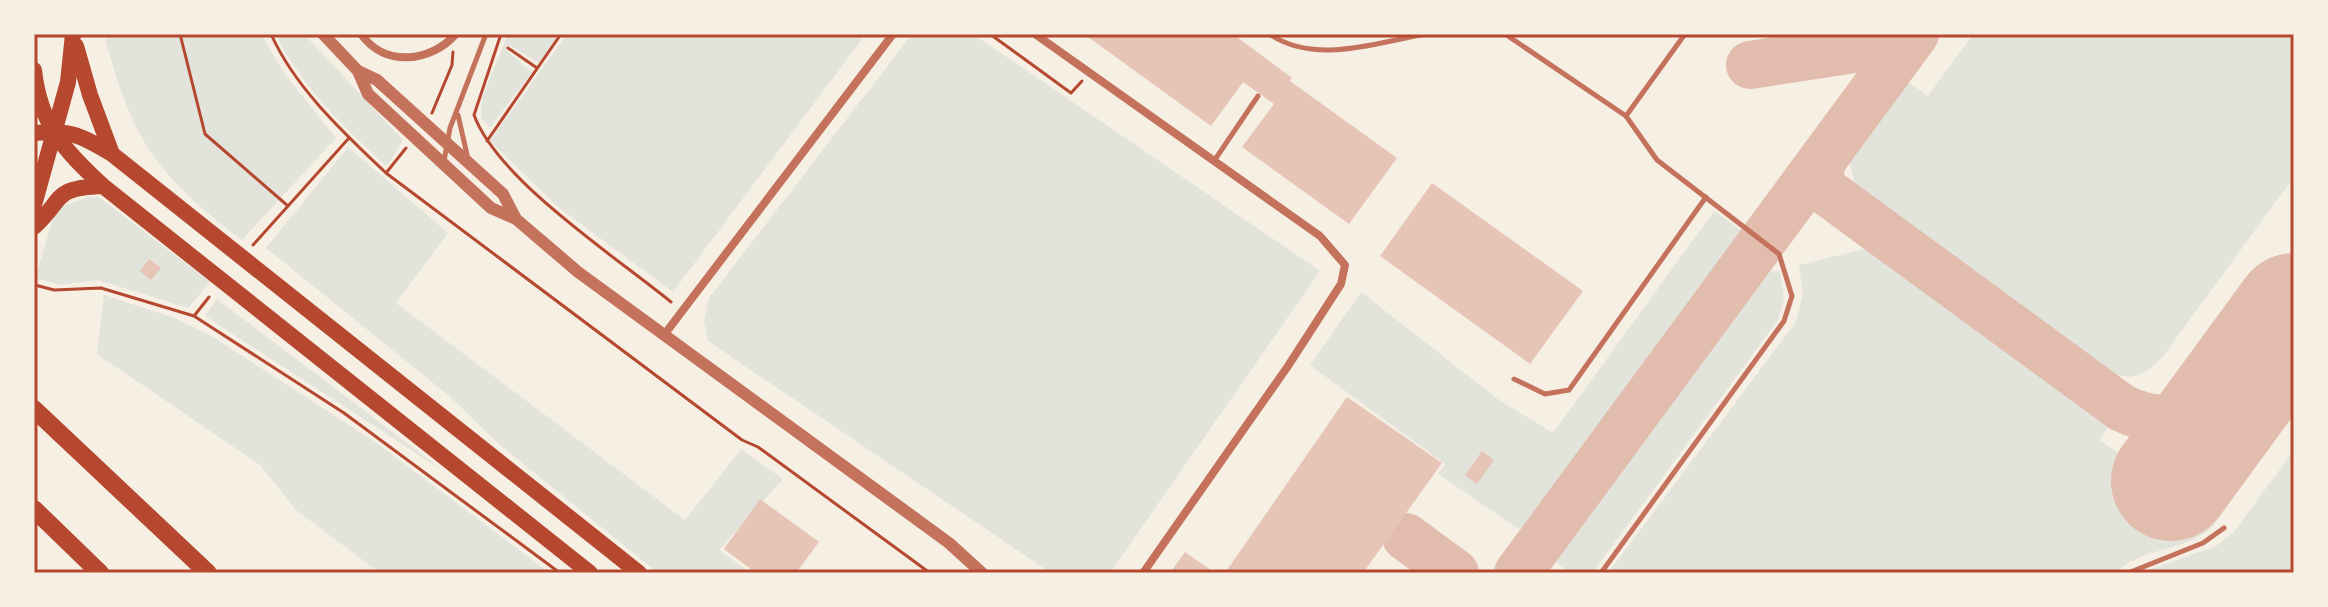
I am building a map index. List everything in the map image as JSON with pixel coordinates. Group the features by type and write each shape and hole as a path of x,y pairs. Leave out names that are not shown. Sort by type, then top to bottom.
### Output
{"highway":[{"path":"34,409 208,573"},
{"path":"34,509 100,573"}],"main road":[{"path":"34,205 68,82 73,34"},
{"path":"73,34 90,95 112,154"},
{"path":"34,70 42,113 69,155 103,186 590,573"},
{"path":"34,133 80,134 112,154 639,573"},
{"path":"34,227 56,197 82,187 103,186"}],"street":[{"path":"361,34 376,49 405,58 429,54 456,34"},
{"path":"664,335 893,34"},
{"path":"1035,34 1320,236 1345,265 1341,284 1288,366 1143,573"},
{"path":"328,36 358,71 368,94 491,208 516,219 578,272 949,543 982,573"},
{"path":"358,71 377,80 445,145 503,194 516,219"}],"lane":[{"path":"443,165 445,145 486,34"},
{"path":"1269,34 1297,48 1323,52 1426,34"},
{"path":"1505,34 1626,116 1657,160 1779,254 1792,296 1784,321 1601,573"},
{"path":"1626,116 1685,34"},
{"path":"1214,161 1258,96"},
{"path":"458,114 469,165"},
{"path":"1514,379 1545,394 1569,390 1706,197"},
{"path":"2128,573 2203,543 2224,528"}],"path":[{"path":"180,34 205,134 288,206"},
{"path":"271,34 304,85 349,138 386,173 742,440 758,447 930,573"},
{"path":"501,34 474,115 487,141 539,195 681,310"},
{"path":"487,141 561,34"},
{"path":"990,34 1071,93 1090,73"},
{"path":"508,48 537,68"},
{"path":"252,245 349,138"},
{"path":"35,285 54,290 101,288 194,316 344,413 560,573"},
{"path":"194,316 209,297"}],"shaded area":[{"path":"104,34 261,34 285,74 336,138 242,240 188,195 151,152 125,102"},
{"path":"276,34 304,34 403,140 389,164 385,165 324,104 297,70"},
{"path":"508,34 559,34 539,63 509,45 506,50 532,72 490,128 481,117 482,98"},
{"path":"567,34 866,34 673,292 558,207 490,141"},
{"path":"912,34 973,34 1320,271 1110,573 1051,573 708,341 704,321 709,298"},
{"path":"1973,34 2294,34 2294,177 2161,359 2143,373 2126,376 2111,372 1855,186 1850,162 1854,152 1906,81 1928,96"},
{"path":"348,147 448,233 396,303 685,520 741,449 783,479 719,550 751,573 658,573 500,445 447,394 266,248"},
{"path":"88,197 100,198 210,282 188,308 98,280 60,285 35,278 56,209"},
{"path":"1714,211 1743,231 1526,526 1519,529 1438,474 1445,464 1310,365 1361,292 1499,400 1553,433"},
{"path":"1868,248 2108,427 2100,440 2215,524 2193,540 2138,558 2115,573 1608,573 1796,322 1803,294 1799,265"},
{"path":"1780,271 1784,299 1778,320 1593,572 1570,573 1556,562 1764,276"},
{"path":"104,295 172,317 213,337 374,441 550,573 380,573 296,510 260,465 97,354"},
{"path":"217,299 448,474 205,316"},
{"path":"2294,450 2294,573 2141,573 2216,546 2233,533"}],"building":[{"path":"1084,34 1233,34 1292,78 1290,81 1397,158 1349,224 1242,147 1274,104 1243,82 1211,126"},
{"path":"1432,183 1583,291 1530,364 1380,256"},
{"path":"149,259 161,268 151,280 140,271"},
{"path":"1347,397 1442,463 1363,573 1225,573"},
{"path":"1482,451 1494,460 1477,484 1465,475"},
{"path":"760,499 819,542 796,573 756,573 724,549"},
{"path":"1185,552 1215,573 1170,573"}],"taxiway":[{"path":"1750,65 1867,47 1905,34"},
{"path":"1518,573 1915,34"},
{"path":"1823,161 1818,174 1823,189 2122,408 2164,419 2189,415 2231,399"},
{"path":"1406,537 1455,573"}],"runway":[{"path":"2171,481 2294,313"}]}
